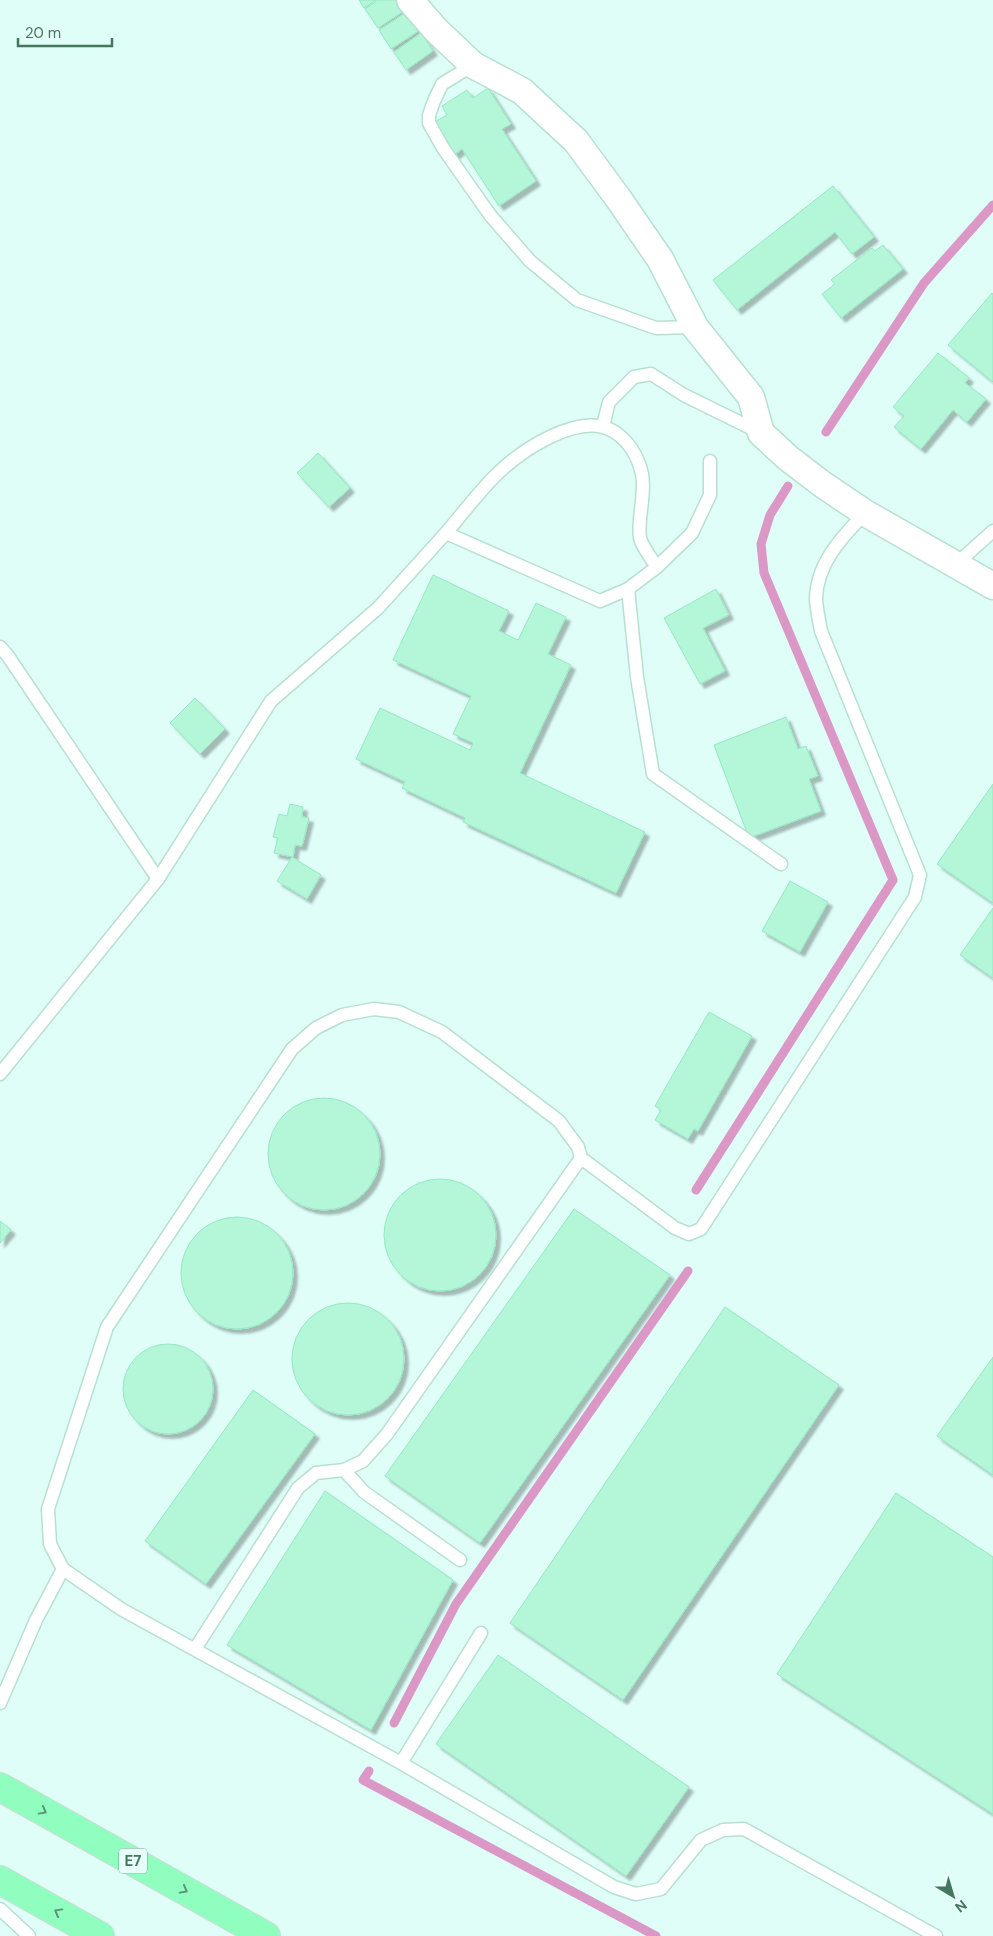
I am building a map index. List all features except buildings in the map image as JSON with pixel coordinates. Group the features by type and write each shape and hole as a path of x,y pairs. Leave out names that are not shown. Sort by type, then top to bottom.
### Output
{"highway":[{"name":"E7","path":"0,1787 266,1936"},
{"path":"0,1880 100,1936"}],"street":[{"path":"410,0 436,30 472,65 522,91 576,141 660,259 695,327 752,397 761,433 795,463 865,513 993,586"}],"lane":[{"path":"472,65 442,84 429,115 429,124 443,148 490,215 530,261 577,300 656,328 695,327"},
{"path":"603,426 609,402 634,377 652,374 684,395 761,433"},
{"path":"0,1074 158,879 271,702 378,608 496,475 522,453 551,436 580,426 603,426 622,437 635,454 642,474 643,495 640,539 658,567"},
{"path":"446,533 600,601 628,589 658,567 692,532 710,494 710,461"},
{"path":"865,513 840,540 822,569 816,599 821,631 920,875 915,897 701,1229 689,1234 675,1228 581,1158 578,1147 559,1121 442,1032 399,1012 374,1009 342,1015 316,1028 292,1049 107,1327 48,1509 50,1544 63,1568 121,1609 401,1763 614,1887 636,1894 661,1889 701,1840 723,1830 744,1829 936,1936"},
{"path":"955,564 993,531"},
{"path":"628,589 637,677 652,774 781,864"},
{"path":"0,647 8,656 158,879"},
{"path":"195,1649 298,1488 316,1473 344,1470 363,1461 387,1434 581,1158"},
{"path":"344,1470 364,1492 460,1560"},
{"path":"0,1703 36,1620 63,1568"},
{"path":"401,1763 481,1633"},
{"path":"0,1909 29,1936"}],"waterway":[{"path":"826,432 924,283 993,205"},
{"path":"696,1190 893,880 764,573 761,544 770,515 788,486"},
{"path":"394,1723 456,1604 688,1271"},
{"path":"369,1771 363,1780 656,1936"}]}
